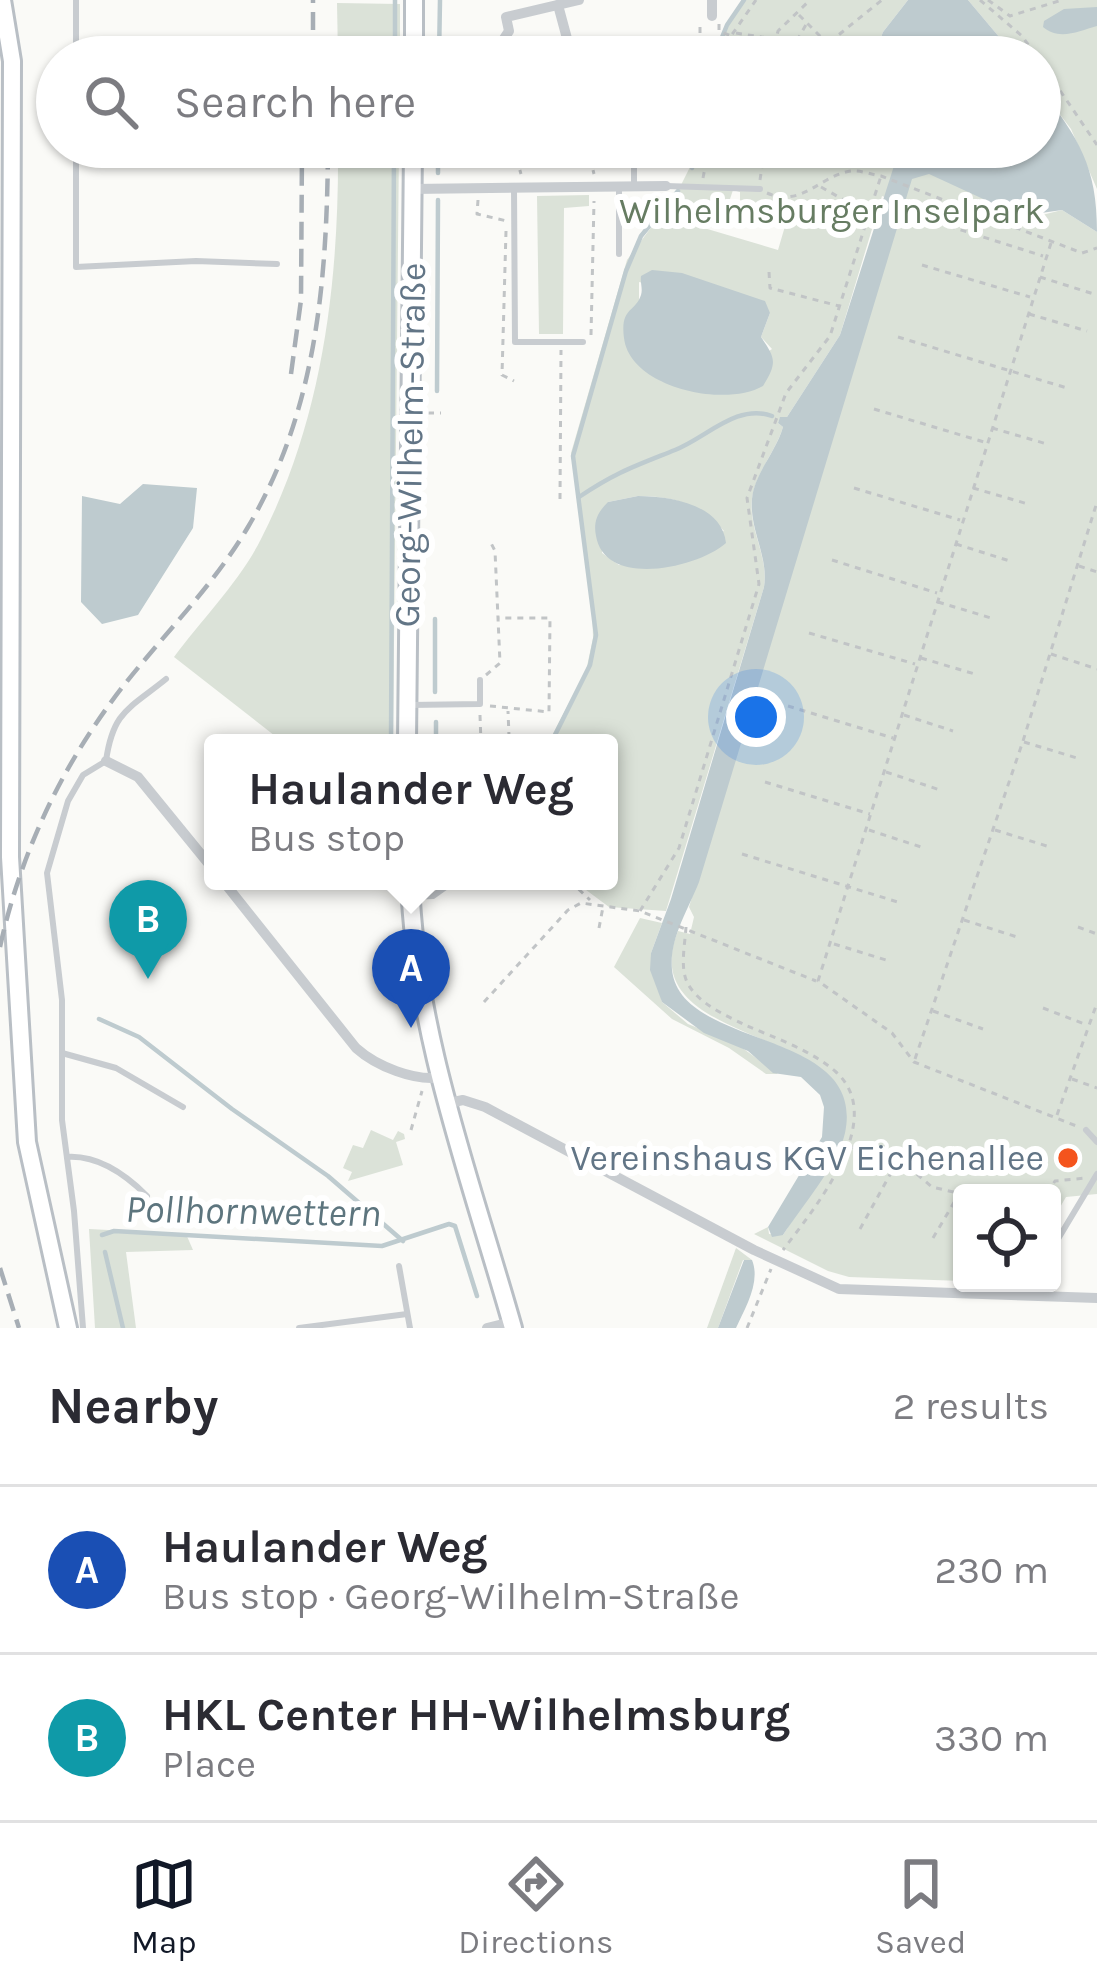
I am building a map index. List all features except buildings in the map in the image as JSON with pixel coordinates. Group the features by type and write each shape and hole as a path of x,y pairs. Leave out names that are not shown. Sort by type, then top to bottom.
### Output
{"main road":[{"path":"2,0 12,61 5,344 8,777 14,920 27,1142 68,1328"},
{"path":"414,0 414,36"},
{"name":"Georg-Wilhelm-Straße","path":"407,734 412,168"},
{"path":"410,890 437,1077 449,1103 512,1325"}],"street":[{"path":"506,36 506,17 579,0"},
{"path":"712,0 712,16"},
{"path":"558,5 566,36"},
{"path":"412,189 666,186"},
{"path":"106,761 138,777 204,858"},
{"path":"230,890 356,1048 390,1067 437,1077"},
{"path":"449,1103 463,1100 485,1108 839,1289 1097,1298"},
{"path":"487,1328 512,1325"}],"lane":[{"path":"76,0 76,36"},
{"path":"76,168 76,266 196,261 277,264"},
{"path":"634,168 634,186"},
{"path":"666,186 760,189"},
{"path":"619,187 619,254"},
{"path":"519,188 514,220 515,342 583,341"},
{"path":"83,1328 62,1120 62,1000 47,873 68,801 83,775 106,761 110,730 166,679"},
{"path":"407,705 480,704 480,680"},
{"path":"413,890 433,896 441,890"},
{"path":"62,1053 116,1067 183,1107"},
{"path":"1086,1130 1097,1142"},
{"path":"67,1157 83,1156 102,1163 147,1196"},
{"path":"1061,1234 1095,1177"},
{"path":"399,1266 410,1328"},
{"path":"1023,1298 1027,1292"},
{"path":"299,1328 407,1314"}],"path":[{"path":"731,35 756,0"},
{"path":"777,36 810,0"},
{"path":"837,36 882,0"},
{"path":"980,0 1022,36"},
{"path":"988,0 1010,16 1022,36"},
{"path":"1010,16 1062,0"},
{"path":"799,15 819,36"},
{"path":"700,36 700,19 712,16"},
{"path":"800,36 807,23"},
{"path":"719,31 742,36"},
{"path":"1061,93 1097,145"},
{"path":"516,168 519,188"},
{"path":"583,341 593,334 597,187 592,168"},
{"path":"701,185 705,168"},
{"path":"759,168 760,189 781,198 799,197 852,170 881,176 1082,253 1097,248"},
{"path":"640,911 679,848 759,584 747,498 787,393 830,337 881,176"},
{"path":"819,187 869,214"},
{"path":"479,188 477,214 514,220 502,235 499,348 502,375 514,381"},
{"path":"858,208 873,202 1045,256"},
{"path":"818,981 1051,243"},
{"path":"922,265 1032,297"},
{"path":"769,272 770,288 841,307"},
{"path":"1038,277 1097,295"},
{"path":"1027,314 1087,331"},
{"path":"898,337 1067,388"},
{"path":"560,499 561,342"},
{"path":"499,348 515,349"},
{"path":"874,410 985,442"},
{"path":"428,413 441,413"},
{"path":"990,427 1047,444"},
{"path":"971,487 1028,504"},
{"path":"854,488 962,520"},
{"path":"914,1062 1023,741 1097,502"},
{"path":"480,680 500,663 495,551 490,541"},
{"path":"955,543 1013,562"},
{"path":"832,560 939,593"},
{"path":"1078,566 1097,572"},
{"path":"937,601 991,618"},
{"path":"479,734 480,704 549,712 550,618 499,618"},
{"path":"809,633 917,665"},
{"path":"1049,654 1097,669"},
{"path":"920,657 978,675"},
{"path":"788,706 895,738"},
{"path":"508,710 508,734"},
{"path":"902,715 953,731"},
{"path":"1023,741 1077,758"},
{"path":"884,772 940,790"},
{"path":"765,782 872,814"},
{"path":"867,829 921,847"},
{"path":"993,829 1050,847"},
{"path":"742,854 901,903"},
{"path":"581,890 590,904"},
{"path":"484,1003 576,904 640,911 818,981 892,1033 914,1062 1086,1130"},
{"path":"599,928 603,908"},
{"path":"962,920 1017,937"},
{"path":"685,927 684,976 694,994 726,1016 805,1052 838,1073 851,1098 854,1128 850,1147 816,1207 775,1260 747,1328"},
{"path":"1078,927 1097,934"},
{"path":"832,943 886,959"},
{"path":"1056,1117 1097,1003"},
{"path":"1043,1009 1089,1026"},
{"path":"931,1010 983,1029"},
{"path":"411,1130 422,1091 437,1077"},
{"path":"1070,1078 1097,1088"},
{"path":"850,1147 899,1159 932,1187 953,1191"},
{"path":"860,1229 899,1159"},
{"path":"1052,1184 1095,1177"},
{"path":"933,1238 953,1206"}],"green space":[{"path":"744,0 908,0 882,36 723,36"},
{"name":"Wilhelmsburger Inselpark","path":"968,0 1097,0 1097,189 1061,116 1061,36 998,36"},
{"path":"337,3 400,4 400,36 338,36"},
{"path":"338,168 399,168 393,734 272,734 174,657 252,555 299,446 323,348"},
{"path":"690,168 922,168 1038,216 1062,210 1097,232 1097,1194 1066,1197 1061,1206 1061,1184 953,1184 953,1281 849,1277 754,1234 768,1227 769,1234 783,1235 836,1153 841,1143 838,1087 817,1067 700,1008 680,989 672,964 678,931 690,934 694,917 689,907 903,204 882,196 840,335 787,417 780,418 780,436 754,490 753,521 764,565 764,587 666,911 609,907 586,890 618,890 618,734 553,734 586,671 593,638 571,453 627,260","holes":["733,190 740,192 740,203 788,216 778,250 704,228 701,207 730,199","639,282 770,313 761,337 772,349 709,392 661,381 639,299","638,496 695,508 724,531 619,565 602,553 608,502"]},
{"path":"589,195 589,206 564,208 563,334 539,334 537,196"},
{"path":"640,918 662,923 651,953 662,1002 688,1024 737,1044 778,1074 766,1074 729,1048 672,1019 614,967"},
{"path":"371,1130 393,1140 398,1131 404,1134 405,1139 396,1142 403,1165 348,1181 352,1172 343,1168 353,1145 363,1148"},
{"path":"89,1229 186,1234 193,1250 126,1252 136,1328 95,1328"},
{"path":"736,1248 752,1260 743,1260 718,1328 707,1328"}],"shaded area":[{"path":"908,0 968,0 998,36 882,36"},
{"path":"1097,7 1097,26 1062,34 1043,27 1044,21 1064,9"},
{"path":"1061,117 1089,171 1097,232 1062,210 1020,216 929,174 912,179 699,882 673,947 672,970 683,996 706,1015 802,1056 829,1074 844,1099 845,1133 835,1158 783,1235 772,1237 768,1227 822,1137 820,1095 801,1077 773,1073 748,1051 704,1033 662,1002 650,970 651,953 764,587 764,565 753,521 754,490 780,436 780,417 787,417 840,335 893,168 1061,168"},
{"path":"652,270 682,273 765,301 770,313 761,337 773,360 763,386 726,395 704,394 661,381 643,370 630,355 623,328 641,295 641,276"},
{"path":"143,484 197,488 193,528 138,615 102,624 81,602 82,496 120,504"},
{"path":"638,496 678,501 705,511 715,519 726,543 675,566 634,568 616,563 603,553 596,536 597,517 608,502"},
{"path":"744,1260 752,1260 754,1268 751,1295 736,1328 718,1328"}],"waterway":[{"path":"395,0 395,36"},
{"path":"439,36 440,0"},
{"path":"723,36 744,0"},
{"path":"391,734 394,168"},
{"path":"438,168 438,173"},
{"path":"556,734 590,665 596,635 573,456 626,271 641,236 678,191"},
{"path":"437,391 438,200"},
{"path":"579,497 734,418 759,413 772,416"},
{"path":"435,619 435,692"},
{"path":"436,722 436,734"},
{"path":"99,1019 139,1037 328,1176 403,1241"},
{"name":"Pollhornwettern","path":"102,1235 114,1231 382,1246 449,1224 455,1226 477,1296"},
{"path":"105,1252 123,1328"}],"railway":[{"path":"313,0 313,36"},
{"path":"291,374 301,300 302,168"},
{"path":"0,947 32,842 63,777 124,685 220,569 271,483 289,437 314,343 327,168"},
{"path":"0,1268 19,1328"}],"place":[{"name":"HKL Center HH-Wilhelmsburg","path":"148,979"},
{"name":"Haulander Weg","path":"411,1028"},
{"name":"Vereinshaus KGV Eichenallee","path":"1068,1158"}]}
